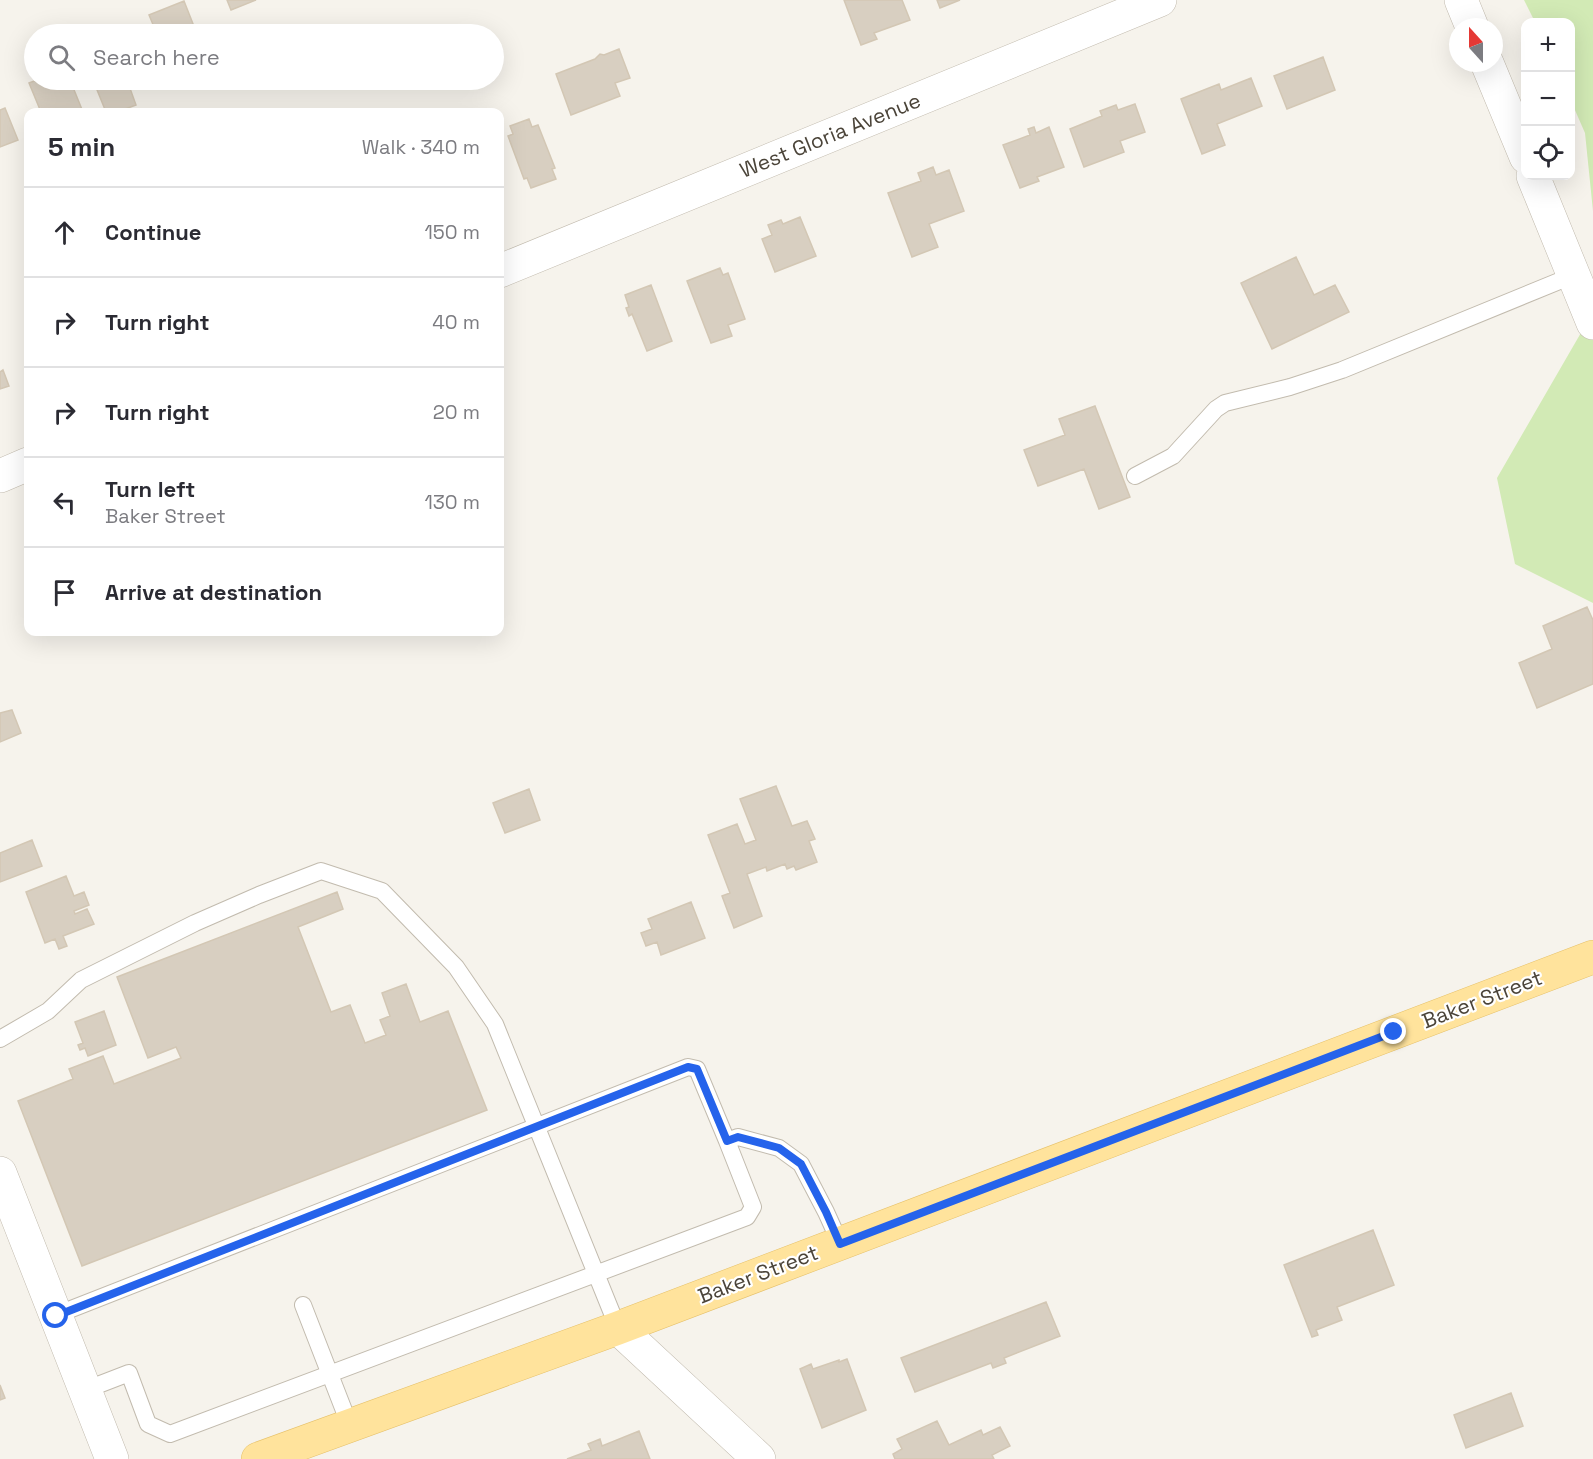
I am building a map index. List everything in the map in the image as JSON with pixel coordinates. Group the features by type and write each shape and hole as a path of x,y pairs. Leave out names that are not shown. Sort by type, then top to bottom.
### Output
{"main road":[{"name":"Baker Street","path":"258,1459 618,1328 1593,957"}],"street":[{"name":"West Gloria Avenue","path":"504,269 1160,0"},
{"path":"1461,0 1468,18"},
{"path":"1491,72 1521,145"},
{"path":"1535,180 1593,323"},
{"path":"0,476 24,466"},
{"path":"0,1173 112,1459"},
{"path":"618,1328 759,1459"}],"lane":[{"path":"1135,476 1173,456 1216,409 1225,403 1290,387 1342,370 1574,275"},
{"path":"0,1039 48,1011 81,980 195,923 321,871 382,891 456,968 495,1024 618,1328"},
{"path":"56,1316 688,1067 697,1069 753,1207 747,1217 170,1434 148,1424 129,1373 85,1390"},
{"path":"727,1141 738,1137 779,1148 801,1164 840,1244"},
{"path":"303,1305 350,1426"}],"green space":[{"path":"1524,0 1593,0 1593,211 1585,133 1575,110 1575,18 1533,18"},
{"path":"1593,312 1593,603 1515,564 1497,478"}],"building":[{"path":"227,0 256,0 231,10"},
{"path":"844,0 902,0 910,20 874,33 877,39 861,45"},
{"path":"937,0 960,0 940,8"},
{"path":"184,1 193,24 153,24 149,15"},
{"path":"619,49 630,78 615,83 620,96 571,115 556,74 595,59 600,54 604,55"},
{"path":"1323,57 1335,90 1287,109 1274,76"},
{"path":"1251,78 1262,106 1217,124 1225,145 1202,154 1181,99 1219,84 1221,90"},
{"path":"32,90 74,90 81,108 39,108"},
{"path":"97,90 131,90 136,105 128,108 104,108"},
{"path":"1135,104 1145,132 1120,141 1124,152 1084,167 1070,129 1102,116 1100,111 1116,105 1118,110"},
{"path":"5,108 18,140 0,147 0,110"},
{"path":"529,119 532,127 538,125 555,168 552,169 556,179 531,188 527,178 524,179 508,136 513,134 510,126"},
{"path":"1034,127 1036,133 1049,127 1064,167 1037,177 1039,181 1020,188 1003,145 1030,135 1028,129"},
{"path":"933,167 936,175 949,170 964,211 929,224 938,247 912,257 888,193 921,181 918,173"},
{"path":"800,217 816,256 775,272 762,239 772,235 768,225 781,220 783,224"},
{"path":"1296,257 1314,295 1335,285 1349,312 1272,349 1241,283"},
{"path":"720,268 723,275 728,273 745,319 728,325 732,336 711,343 687,281"},
{"path":"651,285 672,341 647,351 632,314 629,316 625,295"},
{"path":"3,370 9,386 0,389 0,372"},
{"path":"1095,406 1130,497 1099,509 1084,469 1038,486 1024,450 1065,435 1059,419"},
{"path":"1587,607 1593,620 1593,684 1537,708 1519,663 1552,649 1543,626"},
{"path":"12,710 21,733 0,742 0,713"},
{"path":"776,786 792,826 807,821 815,839 809,841 817,862 796,870 794,866 787,869 785,864 767,871 766,867 747,874 762,916 734,928 722,896 730,893 708,835 737,824 745,844 756,840 740,799"},
{"path":"529,789 540,820 505,833 493,803"},
{"path":"32,840 42,866 0,882 0,853"},
{"path":"66,876 74,896 84,892 89,905 74,911 75,914 87,909 94,924 63,936 67,946 59,949 55,939 45,943 26,892"},
{"path":"337,892 343,909 298,927 331,1012 350,1005 365,1043 386,1035 380,1020 390,1016 382,993 406,984 420,1022 448,1011 487,1110 82,1266 18,1101 73,1079 69,1069 103,1056 114,1084 181,1058 176,1047 148,1058 117,977"},
{"path":"691,902 705,938 661,955 657,942 646,946 641,933 652,929 648,919"},
{"path":"104,1011 116,1045 88,1056 85,1048 80,1050 78,1045 83,1043 75,1022"},
{"path":"1373,1230 1394,1285 1337,1307 1342,1320 1316,1330 1318,1335 1312,1337 1284,1265"},
{"path":"1046,1302 1060,1336 1004,1358 1006,1363 993,1368 991,1363 915,1392 901,1358"},
{"path":"847,1359 866,1410 822,1428 800,1369 811,1364 813,1369"},
{"path":"0,1385 5,1398 0,1400"},
{"path":"1511,1393 1523,1426 1466,1448 1454,1415"},
{"path":"937,1421 949,1445 981,1430 983,1435 1000,1427 1010,1446 992,1455 994,1459 895,1459 893,1454 902,1449 897,1439"},
{"path":"639,1431 650,1459 567,1459 591,1450 588,1444 600,1439 602,1446"}],"route":[{"path":"56,1316 688,1067 697,1069 727,1141 738,1137 779,1148 801,1164 840,1244 1394,1032"}]}
